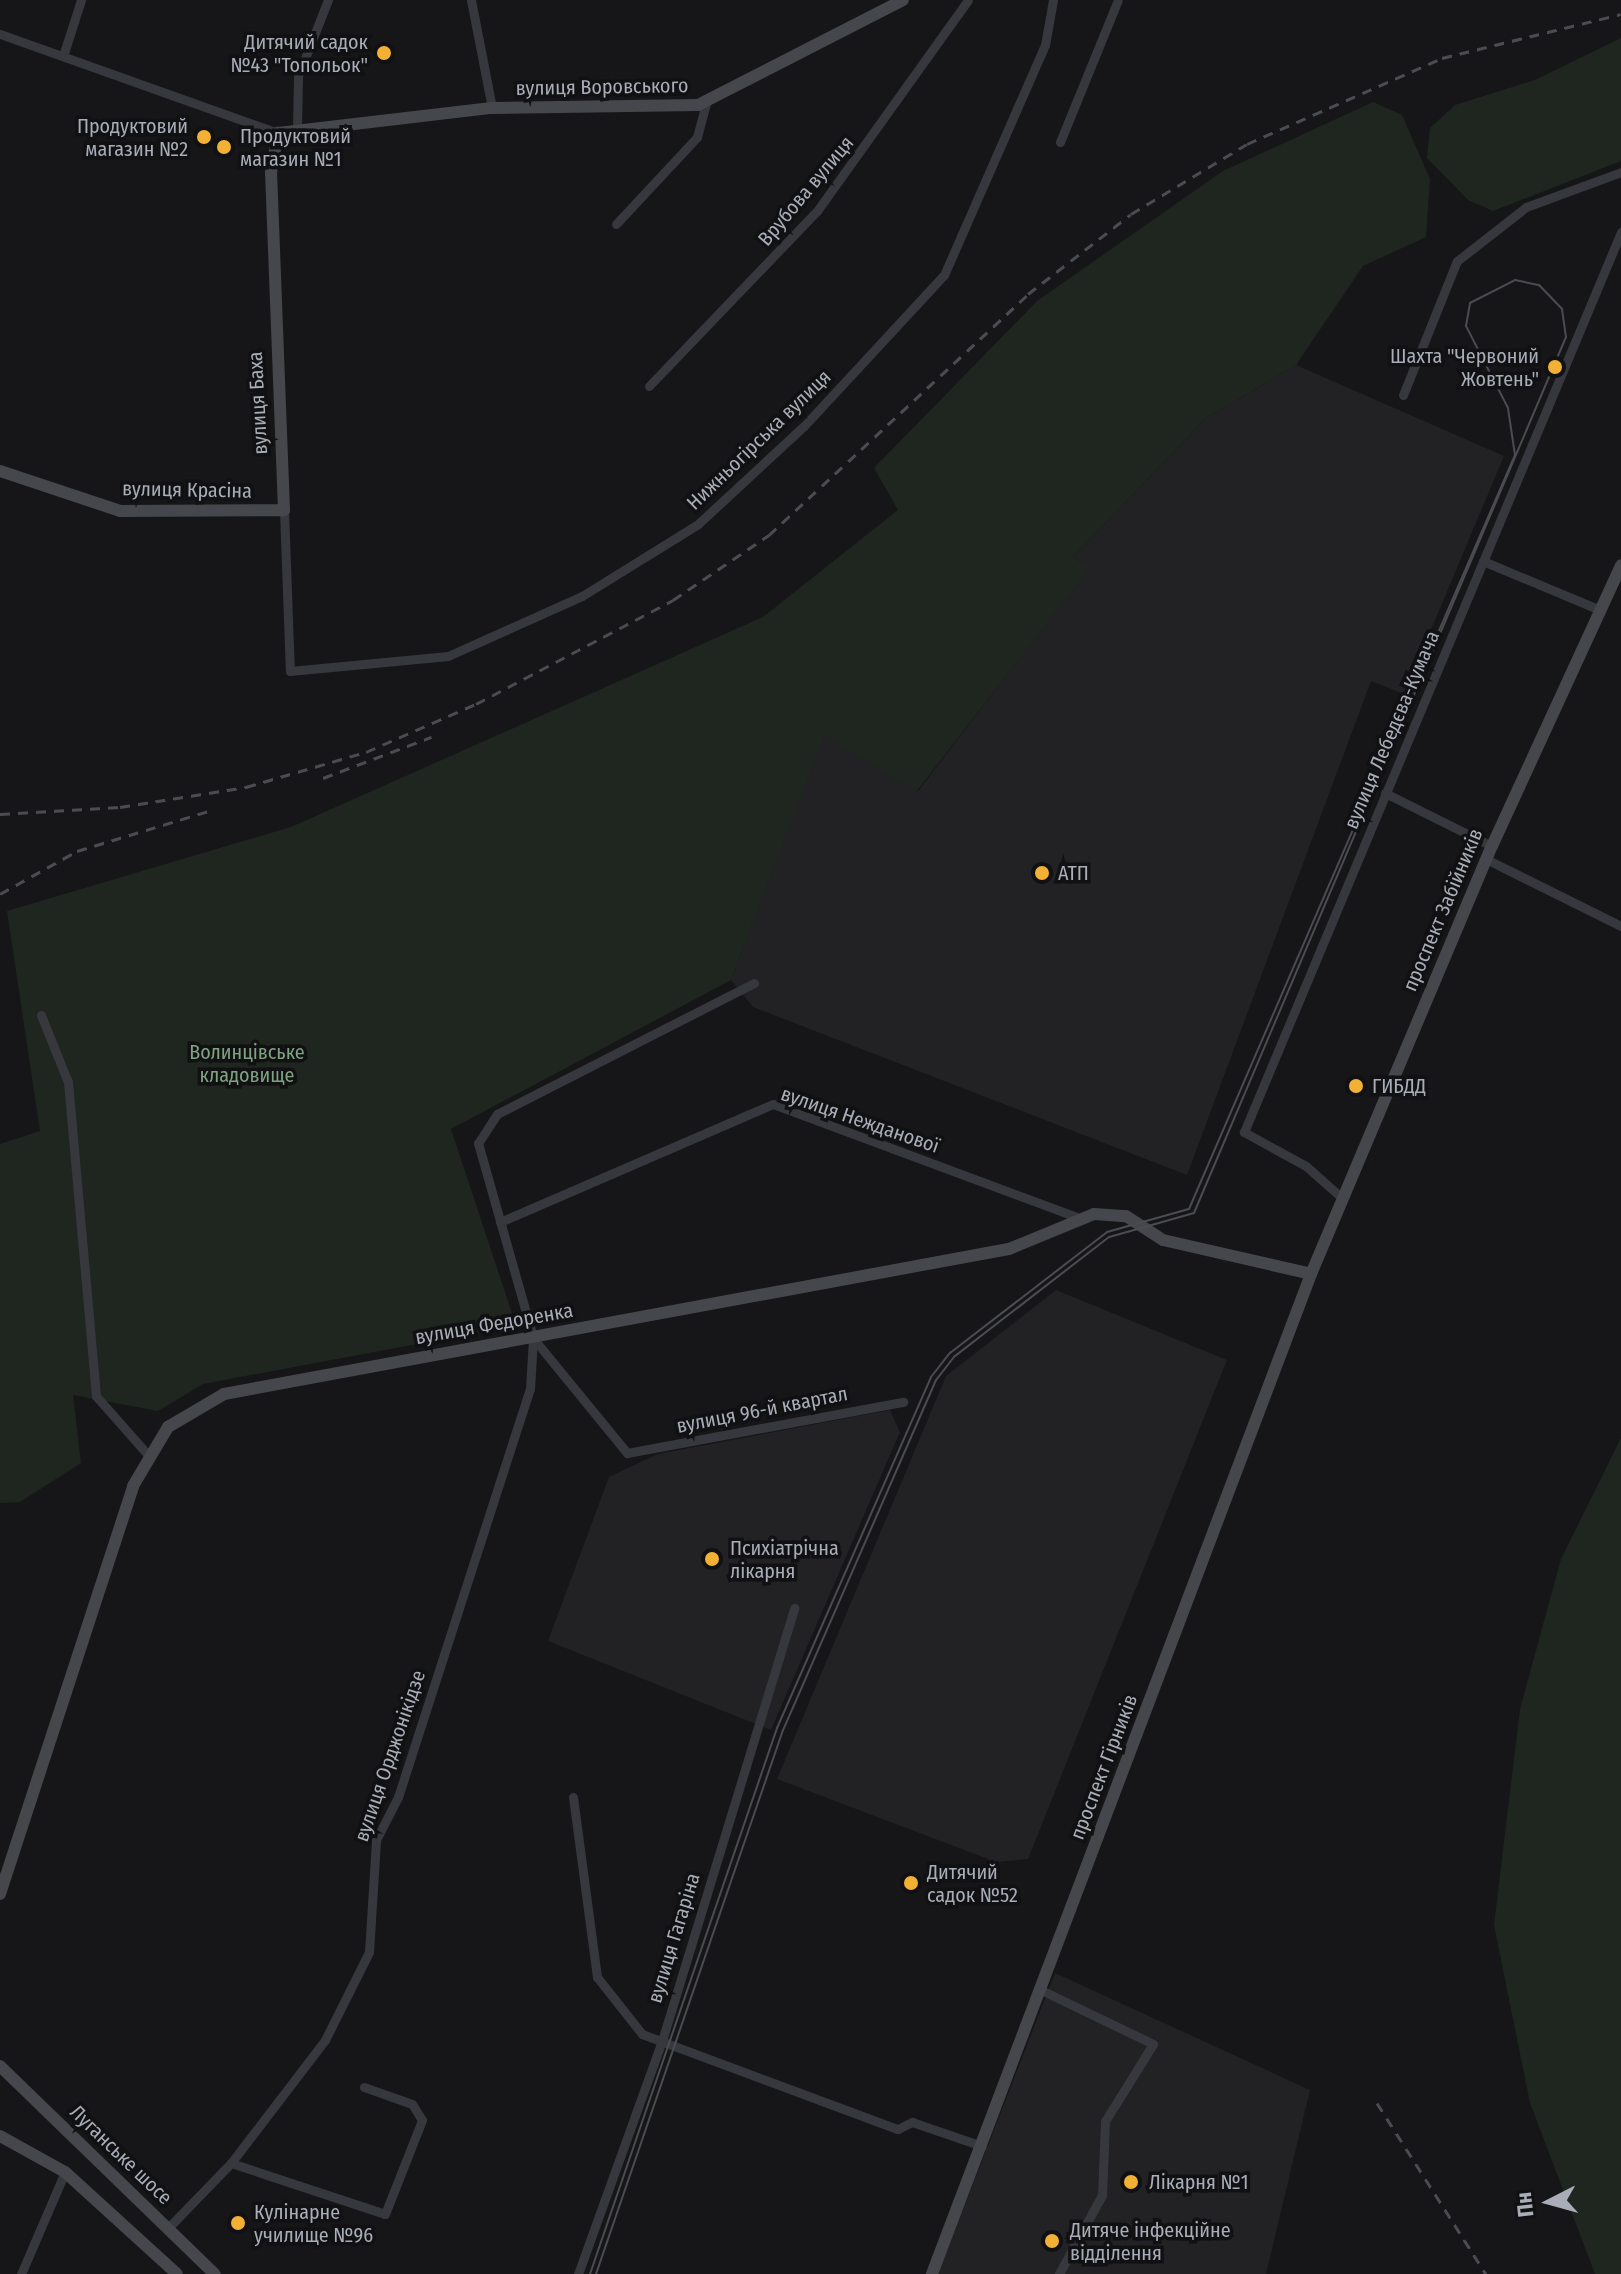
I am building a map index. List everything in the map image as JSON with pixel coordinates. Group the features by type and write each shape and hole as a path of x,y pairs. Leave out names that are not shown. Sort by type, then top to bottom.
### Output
{"street":[{"path":"63,56 81,0"},
{"path":"297,129 298,76 328,0"},
{"path":"471,0 492,108"},
{"name":"вулиця Воровського","path":"278,133 492,108 706,103 903,0"},
{"name":"Врубова вулиця","path":"649,386 817,211 968,0"},
{"name":"Нижньогірська вулиця","path":"290,671 388,667 448,656 582,596 698,524 746,482 944,275 1045,45 1053,0"},
{"path":"1060,142 1118,0"},
{"path":"0,34 278,133"},
{"path":"616,224 697,137 706,103"},
{"name":"вулиця Баха","path":"278,133 271,173 290,671"},
{"path":"1403,395 1457,261 1526,207 1621,172"},
{"name":"вулиця Лебедєва-Кумача","path":"1342,1198 1306,1166 1244,1132 1621,232"},
{"name":"вулиця Красіна","path":"0,471 120,511 284,510"},
{"path":"1483,561 1600,610"},
{"name":"проспект Забійників","path":"1311,1274 1486,859 1621,565"},
{"path":"1385,793 1492,846"},
{"path":"1486,859 1621,926"},
{"path":"533,1338 478,1143 497,1114 754,983"},
{"path":"41,1015 68,1082 96,1396 150,1457"},
{"name":"вулиця Нежданової","path":"500,1222 773,1104 1079,1218"},
{"name":"вулиця Федоренка","path":"0,1894 133,1486 168,1427 224,1394 1009,1249 1079,1218 1126,1216 1163,1240 1311,1274"},
{"name":"проспект Гірників","path":"932,2274 1311,1274"},
{"name":"вулиця 96-й квартал","path":"533,1338 627,1453 903,1402"},
{"name":"вулиця Орджонікідзе","path":"168,2228 231,2163 325,2040 369,1952 376,1840 398,1797 530,1389 533,1338"},
{"name":"вулиця Гагаріна","path":"578,2274 661,2044 794,1608"},
{"path":"573,1797 597,1977 617,2011 661,2044 898,2129 912,2122 982,2146"},
{"path":"1041,1990 1153,2044 1105,2121 1102,2195 1059,2274"},
{"name":"Луганське шосе","path":"0,2066 215,2274"},
{"path":"231,2163 385,2214 422,2120 412,2104 364,2087"},
{"path":"0,2136 65,2172 177,2274"},
{"path":"21,2274 65,2172"}],"shaded area":[{"path":"1296,365 1504,456 1404,694 1371,681 1187,1175 753,1007 731,980 824,735 918,791 1088,569 1073,557 1206,418"},
{"path":"1056,1290 1227,1360 1028,1859 996,1862 777,1779 946,1376"},
{"name":"Психіатрічна лікарня","path":"890,1410 900,1432 771,1730 548,1641 609,1477 658,1454"},
{"name":"Лікарня №1","path":"1055,1973 1310,2090 1266,2274 938,2274"}],"green space":[{"path":"1621,38 1621,161 1493,211 1468,200 1427,158 1430,128 1455,105 1535,80"},
{"name":"Волинцівське кладовище","path":"1373,102 1402,115 1430,179 1426,237 1363,266 1296,365 1206,418 1073,557 1089,569 917,791 824,736 731,980 451,1129 514,1319 502,1328 203,1384 158,1411 73,1395 81,1463 20,1502 0,1503 0,1144 40,1131 7,911 291,827 763,617 898,510 874,468 1037,301 1223,171"},
{"path":"1621,1438 1621,2274 1595,2274 1530,2103 1494,1925 1520,1709 1561,1559"}],"tram line":[{"path":"590,2274 777,1728 931,1377 950,1353 1107,1232 1189,1209 1515,455 1508,408 1466,326 1470,303 1515,280 1539,285 1562,309 1566,337 1194,1213 1109,1237 954,1357 936,1380 783,1730 596,2274"}],"railway":[{"path":"0,814 120,807 246,787 366,752 476,704 673,600 769,535 1028,294 1131,214 1247,144 1442,58 1621,14"},
{"path":"323,778 431,737"},
{"path":"0,894 77,851 209,811"},
{"path":"1377,2103 1486,2274"}],"place":[{"name":"Дитячий садок №43 \"Топольок\"","path":"384,53"},
{"name":"Продуктовий магазин №2","path":"204,137"},
{"name":"Продуктовий магазин №1","path":"224,147"},
{"name":"Шахта \"Червоний Жовтень\"","path":"1555,367"},
{"name":"АТП","path":"1042,873"},
{"name":"ГИБДД","path":"1356,1086"},
{"name":"Психіатрічна лікарня","path":"712,1559"},
{"name":"Дитячий садок №52","path":"911,1883"},
{"name":"Лікарня №1","path":"1131,2182"},
{"name":"Кулінарне училище №96","path":"238,2223"},
{"name":"Дитяче інфекційне відділення","path":"1052,2241"}]}
